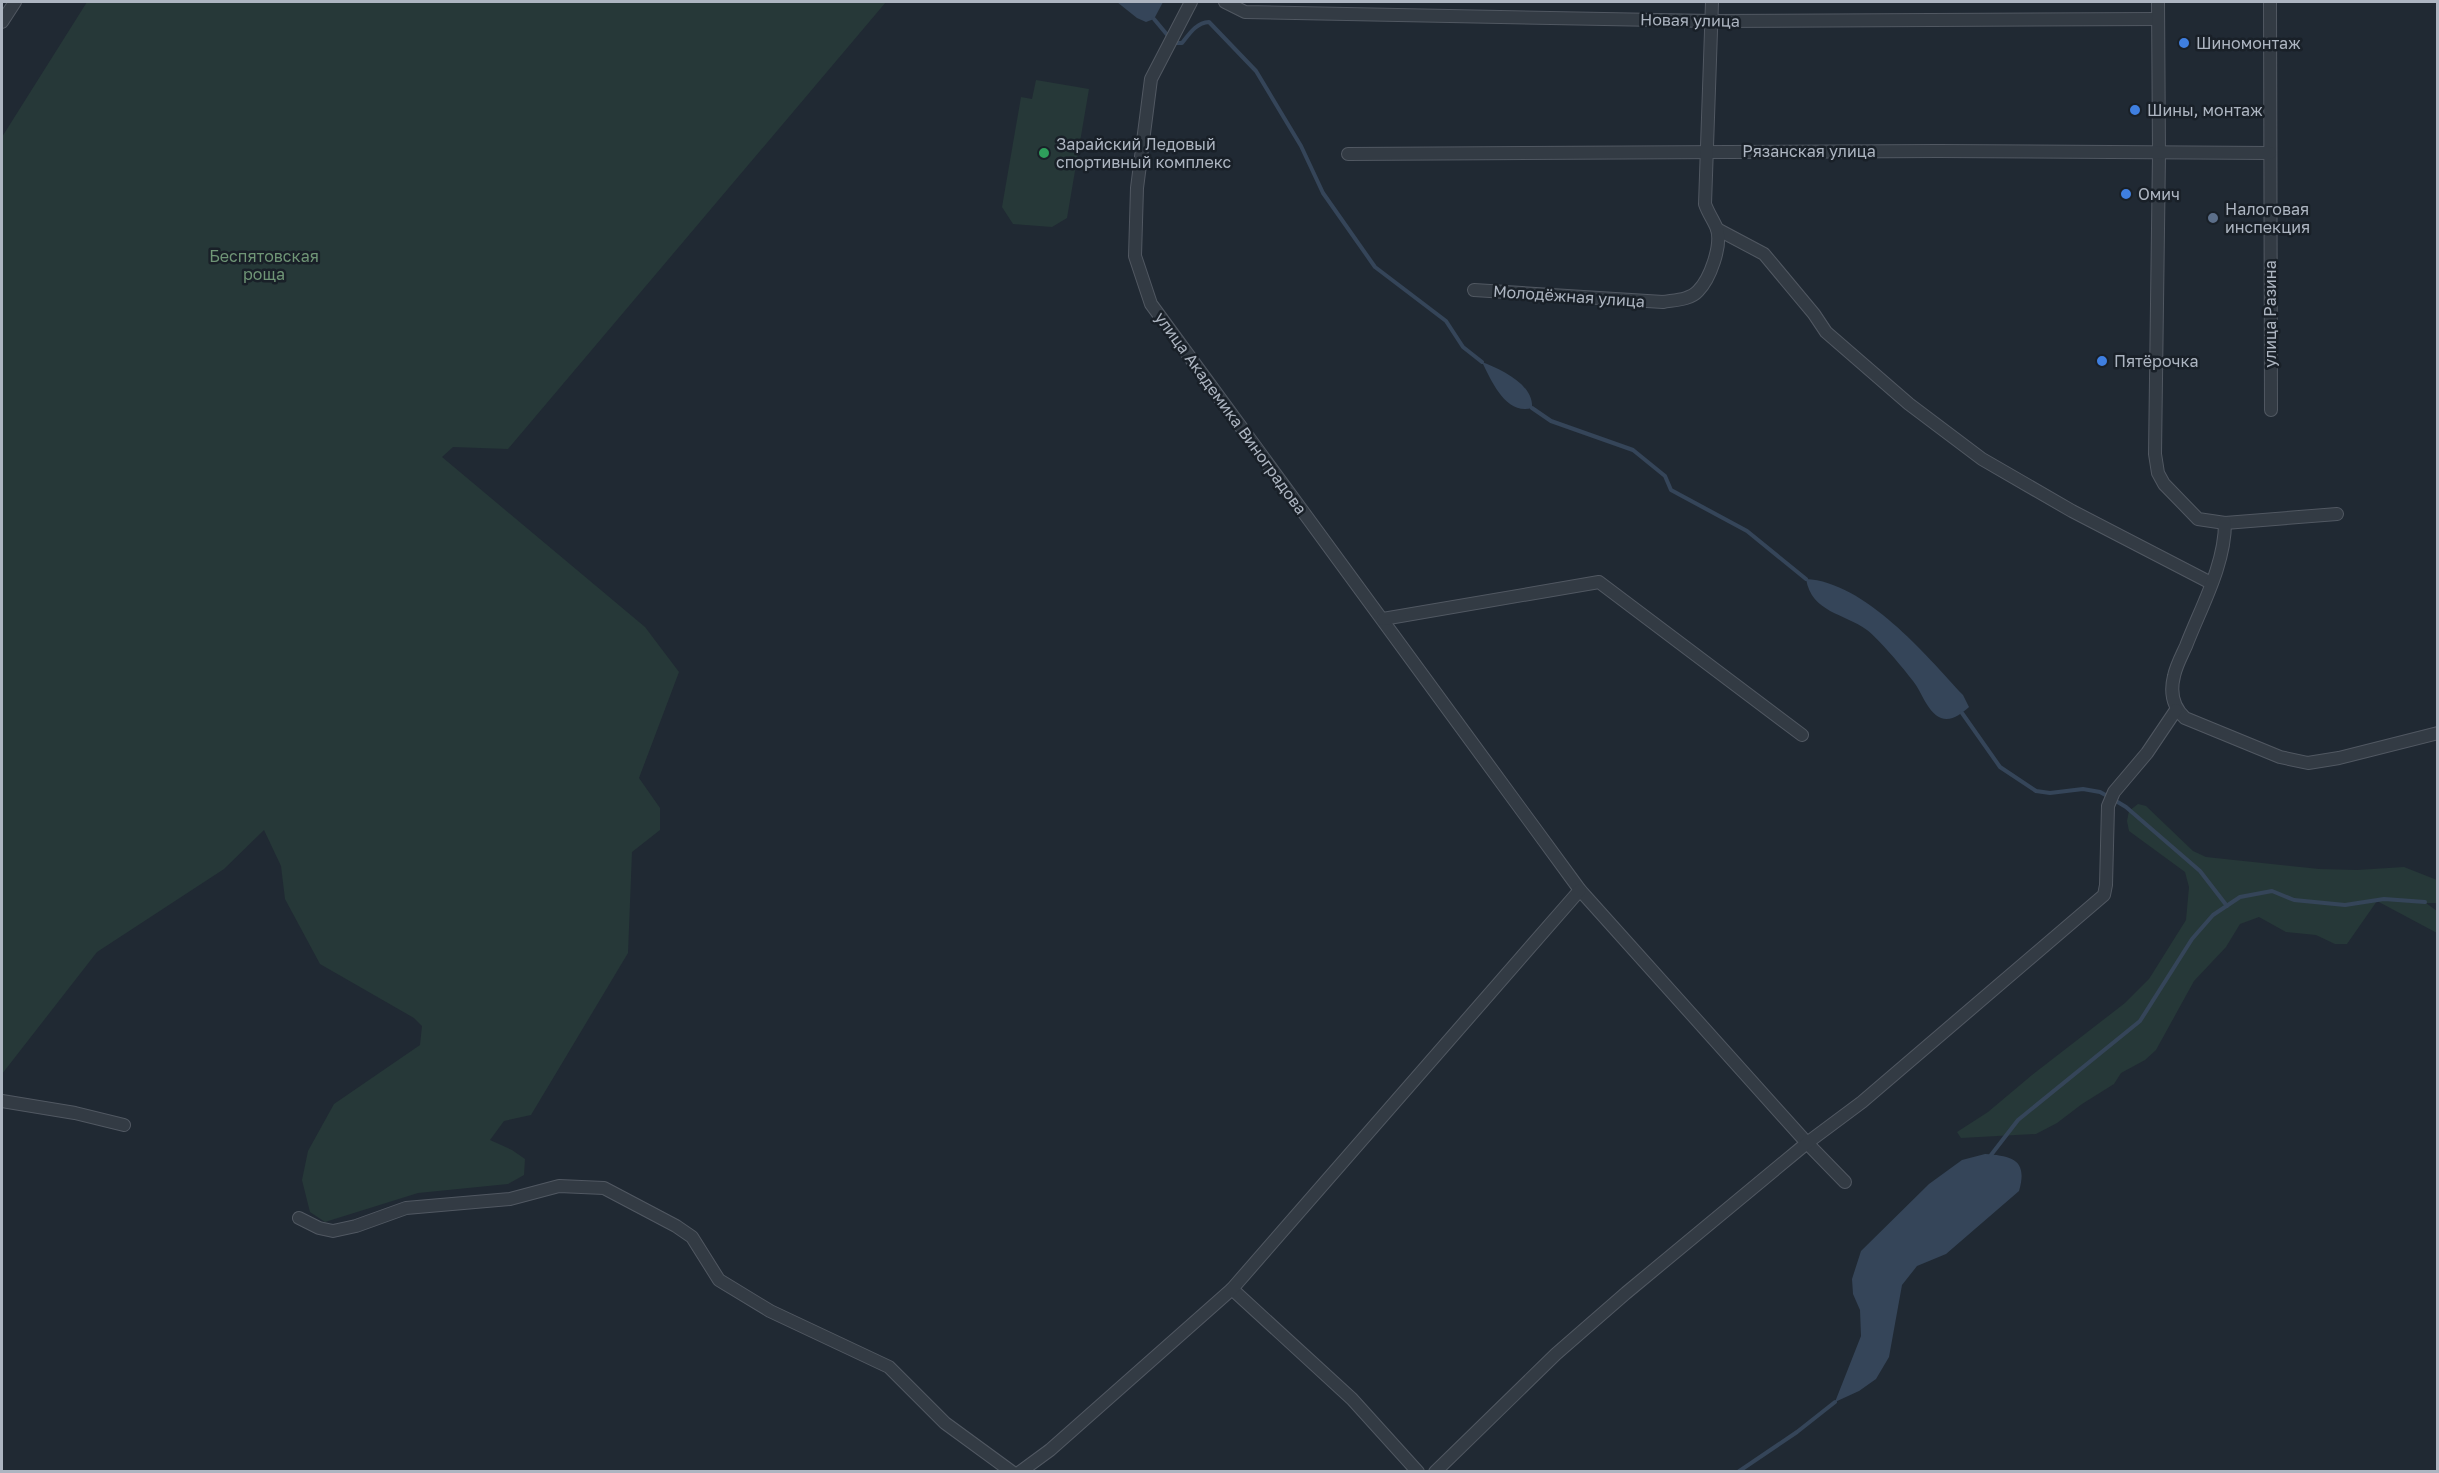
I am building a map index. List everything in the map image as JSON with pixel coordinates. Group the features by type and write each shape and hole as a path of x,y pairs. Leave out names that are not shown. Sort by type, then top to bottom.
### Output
{"street":[{"path":"2,22 15,2"},
{"name":"улица Академика Виноградова","path":"1191,2 1152,79 1137,188 1135,256 1151,304 1580,890 1807,1143 1845,1182"},
{"name":"Новая улица","path":"1225,2 1245,12 1711,21 2158,19"},
{"path":"1712,2 1705,204 1708,215 1717,229 1764,254 1814,314 1826,332 1909,404 1972,452 2072,511 2211,583"},
{"path":"2158,2 2159,154 2155,454 2158,473 2187,510 2198,519 2225,523 2337,514"},
{"name":"улица Разина","path":"2270,2 2271,410"},
{"name":"Рязанская улица","path":"1348,154 1938,151 2270,153"},
{"name":"Молодёжная улица","path":"1474,290 1663,302 1682,299 1698,292 1712,268 1719,242 1717,229"},
{"path":"2225,523 2225,540 2211,583 2174,675 2176,710 2184,718 2280,757 2308,763 2339,758 2438,733"},
{"path":"1383,619 1599,582 1802,735"},
{"path":"1434,1472 1556,1354 1626,1293 1807,1143 1862,1102 2104,895 2108,806 2114,792 2147,753 2176,710"},
{"path":"1020,1472 1050,1450 1232,1289 1580,890"},
{"path":"2,1101 75,1113 124,1125"},
{"path":"299,1218 319,1228 333,1231 356,1226 406,1208 510,1199 559,1186 604,1188 676,1226 692,1237 719,1280 770,1311 889,1367 945,1424 1012,1472"},
{"path":"1232,1289 1352,1399 1418,1472"}],"green space":[{"name":"Беспятовская роща","path":"87,2 886,2 508,449 453,447 442,457 645,627 679,672 639,778 660,808 660,830 632,852 628,953 531,1115 504,1121 490,1140 525,1159 524,1175 508,1184 418,1193 325,1222 310,1212 302,1180 308,1151 334,1104 420,1045 422,1026 414,1018 320,964 285,899 281,866 264,830 224,869 97,952 2,1074 2,137"},
{"name":"Зарайский Ледовый спортивный комплекс","path":"1036,80 1089,89 1067,218 1052,227 1013,224 1002,207 1021,97 1032,99"},
{"path":"2138,804 2146,806 2193,851 2206,857 2319,869 2357,870 2404,867 2437,880 2437,903 2426,903 2437,911 2437,933 2377,901 2347,944 2335,944 2316,935 2286,932 2259,917 2240,924 2226,947 2194,981 2156,1050 2145,1060 2121,1073 2114,1084 2057,1123 2036,1134 1961,1138 1957,1132 1988,1112 2125,1003 2149,979 2186,920 2189,887 2185,872 2129,831 2127,821 2129,811"}],"water":[{"path":"1117,2 1163,2 1154,19 1146,22 1137,18"},
{"path":"1482,362 1506,373 1522,385 1528,392 1532,408 1523,409 1507,402 1495,387"},
{"path":"1806,579 1828,583 1872,606 1931,660 1963,695 1969,707 1952,718 1945,719 1936,715 1928,707 1909,676 1878,640 1858,624 1822,606 1809,590"},
{"path":"1985,1154 2010,1158 2020,1166 2019,1191 1946,1254 1917,1266 1902,1285 1889,1357 1876,1379 1859,1391 1835,1402 1861,1336 1860,1310 1853,1294 1852,1279 1861,1251 1929,1184 1962,1160"}],"waterway":[{"path":"1154,19 1169,37"},
{"path":"1173,43 1182,43 1197,26 1209,22 1256,71 1301,146 1323,193 1375,267 1446,321 1463,347 1482,362"},
{"path":"1532,408 1551,421 1633,450 1665,476 1671,490 1747,531 1806,579"},
{"path":"1962,713 2000,767 2036,791 2050,793 2083,789 2100,792 2126,807 2200,871 2227,906"},
{"path":"1991,1155 2018,1120 2140,1021 2192,939 2213,915 2240,897 2272,891 2294,900 2345,905 2384,899 2425,902"},
{"path":"1738,1472 1797,1432 1835,1402"}],"place":[{"name":"Шиномонтаж","path":"2184,43"},
{"name":"Шины, монтаж","path":"2135,110"},
{"name":"Зарайский Ледовый спортивный комплекс","path":"1044,153"},
{"name":"Омич","path":"2126,194"},
{"name":"Налоговая инспекция","path":"2213,218"},
{"name":"Пятёрочка","path":"2102,361"}]}
